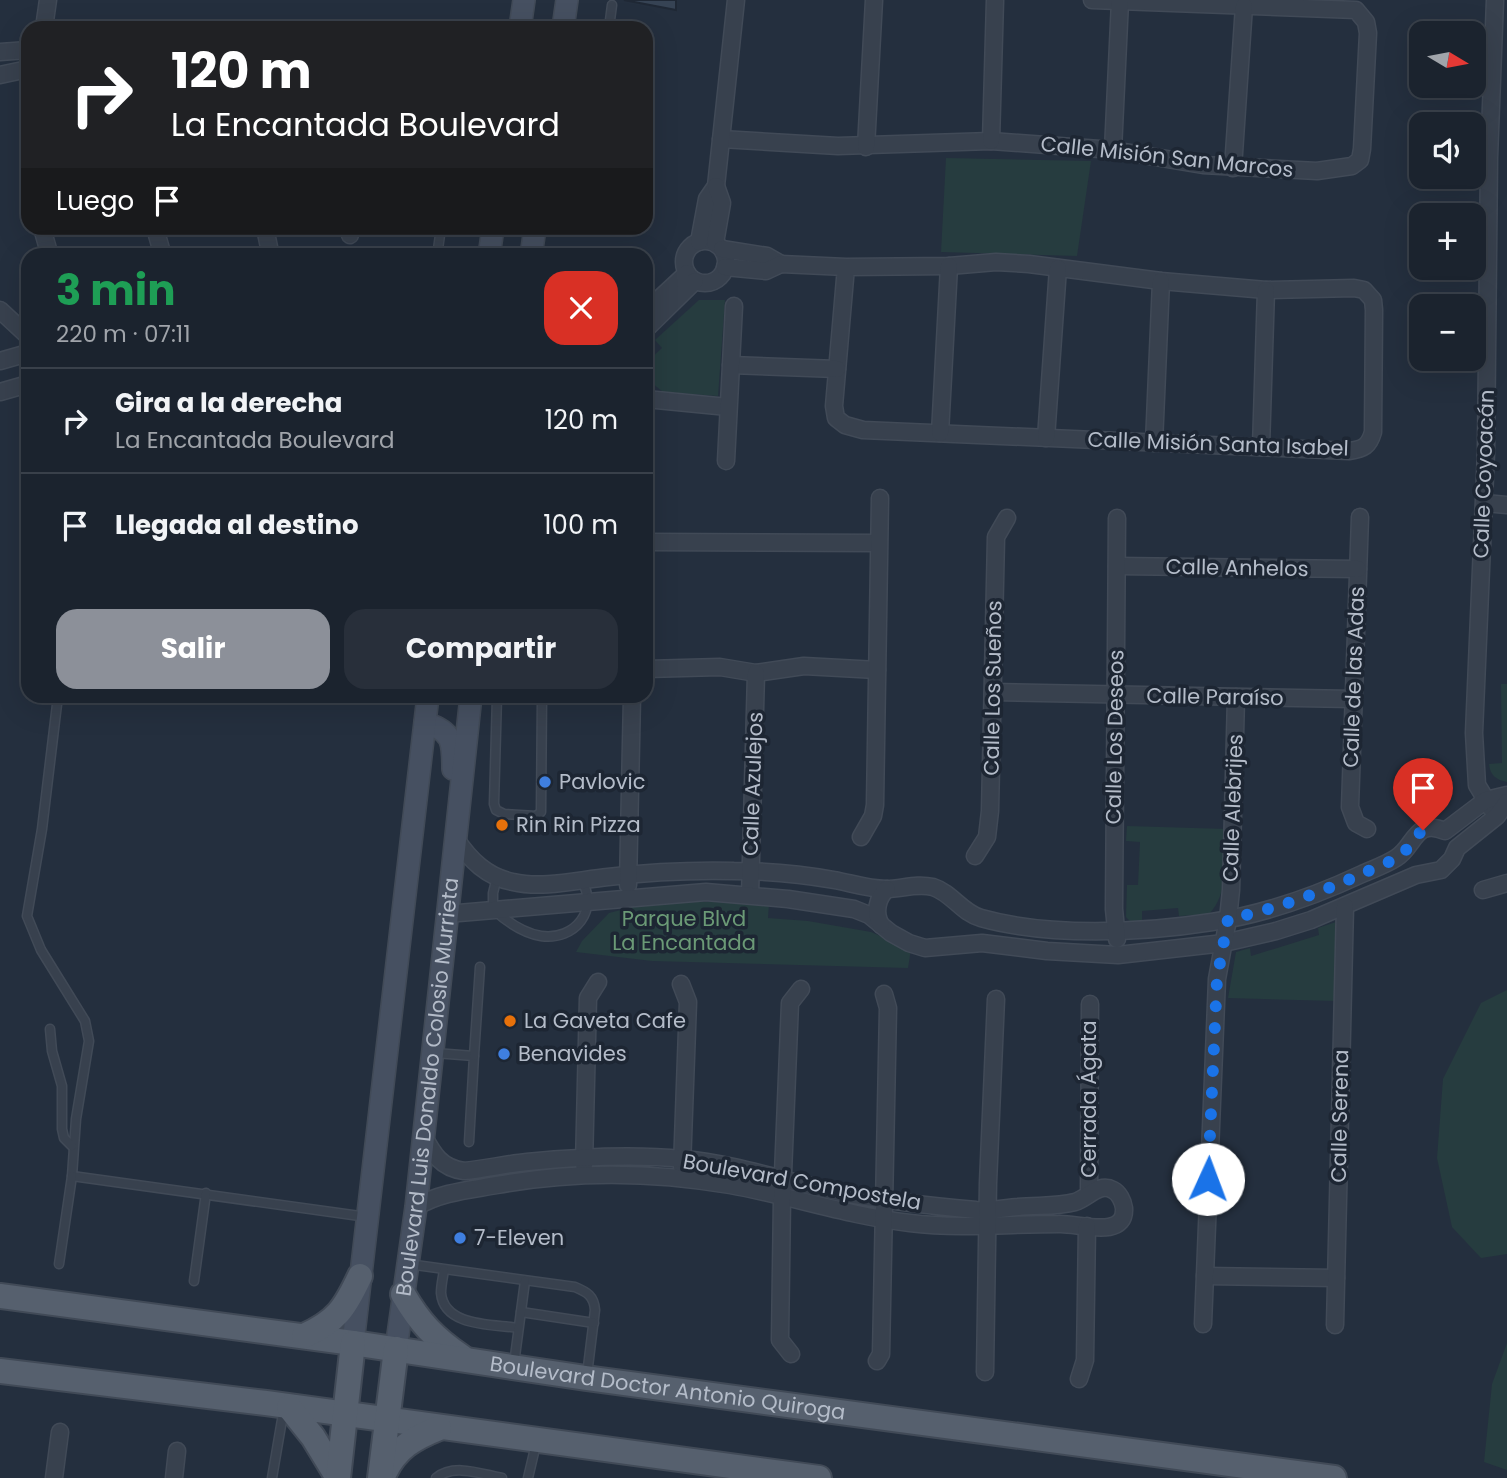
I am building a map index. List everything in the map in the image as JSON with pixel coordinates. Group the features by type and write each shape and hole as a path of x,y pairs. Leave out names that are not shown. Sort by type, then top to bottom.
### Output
{"main road":[{"path":"521,21 524,0"},
{"path":"564,21 567,0"},
{"name":"Boulevard Luis Donaldo Colosio Murrieta","path":"338,1478 427,703"},
{"name":"Boulevard Luis Donaldo Colosio Murrieta","path":"381,1478 416,1207 470,703"},
{"path":"425,723 444,731 451,739 452,799 453,808 458,814"},
{"path":"304,1336 322,1328 341,1312 360,1276"},
{"path":"403,1294 418,1320 433,1336 465,1360"},
{"name":"Boulevard Doctor Antonio Quiroga","path":"0,1296 1334,1478"},
{"path":"0,1371 287,1406 819,1478"},
{"path":"287,1406 313,1437 338,1478"},
{"path":"381,1478 401,1448 439,1428"}],"street":[{"path":"45,21 48,0"},
{"path":"712,244 707,199 716,186 736,0"},
{"path":"866,147 874,0"},
{"path":"991,141 995,0"},
{"name":"Calle Misión San Marcos","path":"721,139 866,147 991,141 1114,150 1203,165 1317,171 1341,169 1360,160 1368,33 1366,22 1356,10 1092,0"},
{"name":"Calle Coyoacán","path":"1495,0 1489,158 1485,503 1475,745 1477,785 1497,816"},
{"path":"1114,150 1120,1"},
{"path":"1233,167 1244,6"},
{"path":"0,52 21,50"},
{"path":"0,75 21,70"},
{"path":"1489,158 1507,158"},
{"path":"712,244 725,255 725,267 715,280 702,283 691,277 684,262 685,255 692,245 712,244"},
{"name":"Calle Misión Santa Isabel","path":"712,244 767,256 781,264 846,267 949,266 996,262 1266,290 1364,290 1370,294 1374,310 1373,432 1369,444 1363,449 1349,451 863,430 840,423 836,418 834,406 846,267"},
{"name":"Calle Misión Santa Isabel","path":"725,267 766,271 781,264"},
{"path":"940,433 949,266"},
{"path":"1046,438 1058,268"},
{"path":"653,307 691,277"},
{"path":"653,321 691,277"},
{"path":"1154,443 1161,281"},
{"path":"1261,447 1266,290"},
{"path":"726,461 734,306"},
{"path":"0,310 21,330"},
{"path":"0,361 21,355"},
{"path":"731,365 837,369"},
{"path":"0,391 21,385"},
{"path":"653,400 728,407"},
{"path":"861,837 873,816 875,805 880,498"},
{"path":"1485,503 1507,505"},
{"name":"Calle de las Adas","path":"1360,517 1350,807 1356,823 1367,829"},
{"name":"Calle Los Sueños","path":"975,856 983,846 989,825 996,537 1007,518"},
{"name":"Calle Los Deseos","path":"1117,518 1114,909 1118,955"},
{"path":"653,542 878,543"},
{"name":"Calle Anhelos","path":"1117,566 1358,569"},
{"path":"653,669 720,667 756,673 804,666 877,670"},
{"name":"Calle Azulejos","path":"750,895 756,673"},
{"name":"Calle Paraíso","path":"993,692 1353,699"},
{"name":"Calle Alebrijes","path":"1203,1324 1217,979 1228,919 1236,697"},
{"path":"628,898 632,703"},
{"path":"1445,831 1486,800 1507,795"},
{"path":"447,914 706,891 853,909 869,915 909,943 925,947 982,943 1046,951 1118,955 1224,943 1300,924 1416,875 1441,870 1452,859 1457,848 1497,816 1507,802"},
{"path":"456,839 474,862 497,877 528,884 689,870 750,871 831,879 887,889 914,885 930,887 953,898 978,918 1030,927 1116,930 1166,928 1255,914 1334,887 1363,874 1404,853 1413,837 1433,827 1445,831 1454,839 1457,848"},
{"path":"1363,874 1373,895"},
{"path":"1483,890 1507,883"},
{"path":"881,925 878,906 887,889"},
{"name":"Calle Serena","path":"1335,1325 1345,906"},
{"path":"956,944 965,929 965,910"},
{"path":"583,1175 588,998 598,982"},
{"path":"680,1180 688,1002 681,984"},
{"path":"791,1354 780,1340 782,1198 790,1003 801,989"},
{"path":"877,1362 881,1354 884,1219 888,1008 884,994"},
{"path":"985,1372 996,999"},
{"name":"Cerrada Ágata","path":"1089,1194 1090,1004"},
{"name":"Boulevard Compostela","path":"416,1207 429,1199 449,1193 510,1182 583,1175 730,1185 884,1219 957,1227 988,1218 1080,1200 1098,1188 1113,1190 1119,1195 1124,1211 1121,1219 1110,1228 1099,1229 1076,1223 988,1218 884,1198 842,1193 741,1168 683,1159 584,1158 464,1171 446,1166 434,1157 423,1135"},
{"path":"509,1165 510,1182"},
{"path":"1079,1379 1085,1360 1087,1226"},
{"path":"1205,1276 1336,1278"},
{"path":"54,1478 60,1432"},
{"path":"174,1478 177,1451"}],"lane":[{"path":"610,21 612,5"},
{"path":"57,703 42,829 27,916 41,950 85,1021 89,1041 72,1146 72,1176 59,1264"},
{"path":"497,703 496,810 504,814 536,816 541,812 542,703"},
{"path":"497,877 493,909 521,929 542,936 564,933 581,922 586,915 585,886 580,880"},
{"path":"469,1142 480,967"},
{"path":"51,1029 52,1051 62,1086 62,1129 64,1138 72,1146"},
{"path":"432,1052 474,1056"},
{"path":"72,1176 367,1217"},
{"path":"194,1281 206,1194"},
{"path":"407,1264 575,1287 586,1292 594,1302 594,1323 586,1378"},
{"path":"444,1270 441,1292 444,1303 451,1312 466,1320 518,1328"},
{"path":"513,1367 525,1281"},
{"path":"521,1312 594,1323"},
{"path":"272,1478 287,1406"},
{"path":"528,1478 537,1441"},
{"path":"436,1478 450,1471 463,1470 502,1478"}],"green space":[{"path":"946,158 1091,161 1077,256 941,252"},
{"path":"699,300 725,300 718,396 663,392 653,384 653,356 662,348 655,340"},
{"path":"1501,684 1507,684 1507,782 1494,776 1489,764 1502,763"},
{"path":"1127,826 1227,829 1223,885 1209,914 1179,916 1178,908 1142,911 1142,921 1131,922 1126,917 1127,885 1138,885 1140,842 1126,841"},
{"name":"Parque Blvd La Encantada","path":"660,900 769,904 768,918 808,921 871,932 911,949 908,968 652,961 576,952 582,941 609,913"},
{"path":"1336,922 1336,1001 1228,998 1236,952 1250,948 1251,956 1319,935 1318,928"},
{"path":"1507,990 1507,1254 1481,1258 1452,1227 1437,1158 1443,1079 1481,1003"},
{"path":"1507,1343 1507,1470 1484,1462 1492,1384"}],"building":[{"path":"624,0 676,0 676,10"}],"place":[{"name":"Pavlovic","path":"545,782"},
{"name":"Rin Rin Pizza","path":"502,825"},
{"name":"La Gaveta Cafe","path":"510,1021"},
{"name":"Benavides","path":"504,1054"},
{"name":"7-Eleven","path":"460,1238"}],"route":[{"path":"1208,1179 1217,979 1228,919 1255,914 1334,887 1404,853 1413,837 1423,830"}]}
